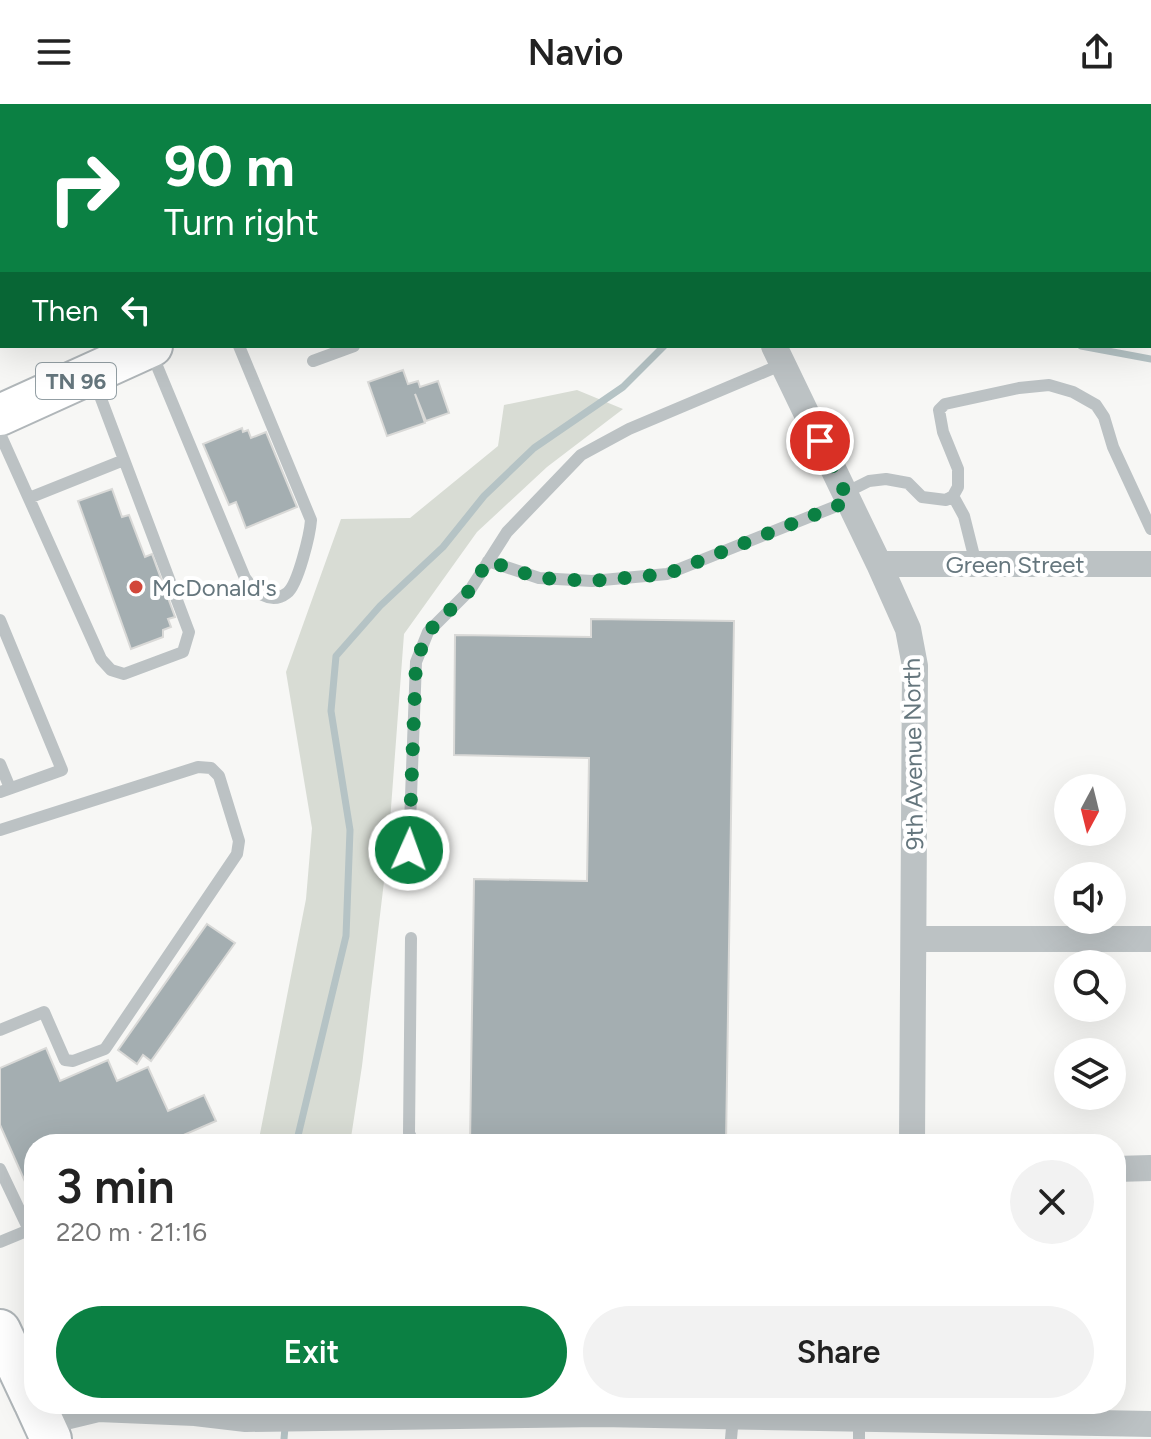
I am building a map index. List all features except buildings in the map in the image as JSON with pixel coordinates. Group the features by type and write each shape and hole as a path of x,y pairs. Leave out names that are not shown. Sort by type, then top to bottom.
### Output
{"main road":[{"name":"TN 96","path":"0,415 149,348"},
{"path":"0,1330 24,1385"}],"street":[{"name":"9th Avenue North","path":"779,355 908,629 915,666 912,1134"},
{"name":"Green Street","path":"879,564 1151,564"},
{"path":"915,939 1151,939"},
{"path":"1126,1169 1151,1168"},
{"path":"222,1414 246,1419 429,1414"},
{"path":"635,1414 732,1428 859,1428 907,1414"},
{"path":"933,1414 1098,1431 1151,1424"}],"lane":[{"path":"151,348 245,578 253,590 273,598 287,593 293,584 311,520 240,348"},
{"path":"313,361 349,348"},
{"path":"409,850 416,662 428,632 470,590 507,532 581,455 779,355"},
{"path":"0,434 101,659 111,670 124,674 183,652 189,632 91,374"},
{"path":"488,561 539,578 592,581 667,574 847,497 869,481 886,479 908,483 922,497 946,500 953,496 958,487 958,469 943,432 939,410 945,404 1019,388 1049,385 1073,392 1096,405 1104,417 1113,447 1151,529"},
{"path":"29,498 124,460"},
{"path":"953,496 964,516 976,564"},
{"path":"0,620 62,770 5,790 0,764"},
{"path":"0,830 198,767 211,768 219,776 239,841 237,854 105,1049 73,1061 65,1060 44,1012 0,1030"},
{"path":"409,1134 411,938"},
{"path":"0,1169 24,1219"},
{"path":"0,1242 24,1232"}],"shaded area":[{"path":"577,390 623,409 547,467 477,532 404,634 388,848 352,1134 260,1134 306,899 312,828 286,672 341,519 410,518 498,446 504,405"}],"waterway":[{"path":"298,1134 346,936 350,830 331,711 336,656 380,606 443,547 484,496 534,448 623,387 662,348"},
{"path":"1092,348 1151,359"},
{"path":"284,1439 286,1414"}],"place":[{"name":"McDonald's","path":"136,587"}],"route":[{"path":"409,850 416,662 428,632 470,590 488,561 539,578 592,581 667,574 849,501 820,441"}]}
